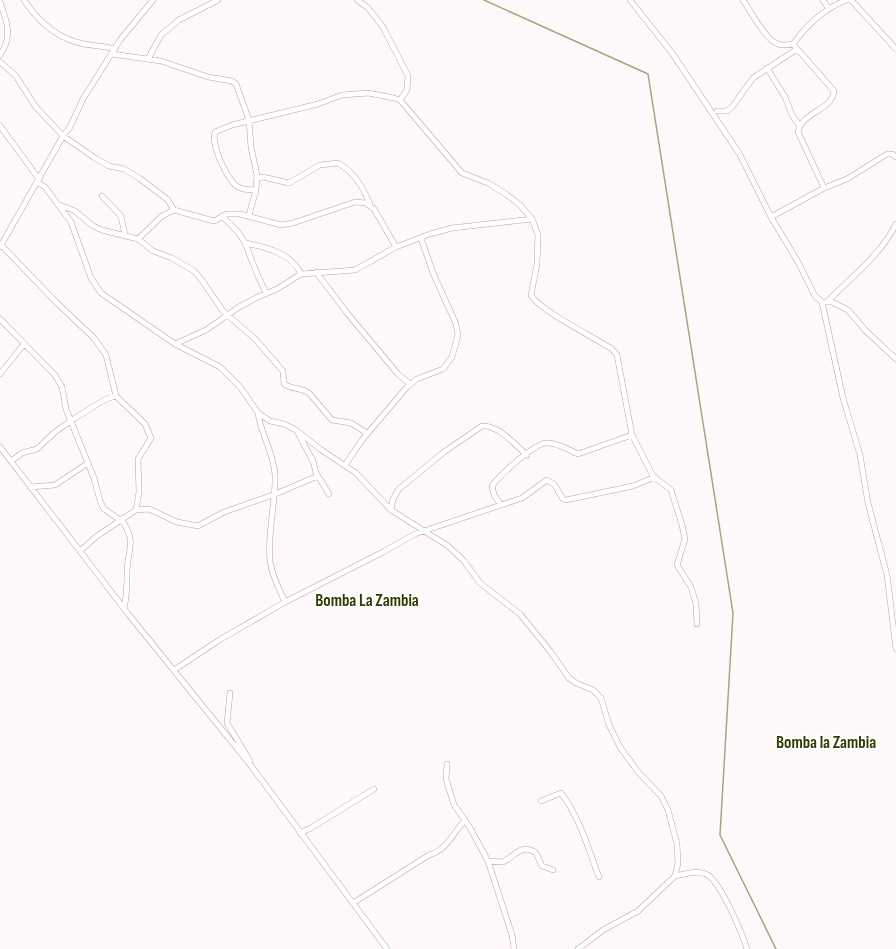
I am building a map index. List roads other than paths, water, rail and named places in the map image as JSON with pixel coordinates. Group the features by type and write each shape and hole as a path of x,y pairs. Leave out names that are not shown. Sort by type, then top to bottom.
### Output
{"street":[{"path":"24,0 41,21 54,31 71,40 171,64 208,77 232,80 239,88 249,120 257,178 256,190 249,215"},
{"path":"136,510 139,492 138,459 151,438 145,424 116,396 106,355 94,338 1,246 2,238 63,136 70,127 83,99 113,51 153,0"},
{"path":"148,59 161,35 179,20 218,0"},
{"path":"357,0 368,8 383,26 408,76 407,90 400,100"},
{"path":"630,0 672,53 739,153 771,217 798,262 815,296 824,302 832,302 848,310 866,332 896,359"},
{"path":"743,0 764,32 778,45 793,44 800,35 828,9 848,0 852,1 896,49"},
{"path":"822,0 828,9"},
{"path":"0,2 8,26 7,43 0,55"},
{"path":"793,44 834,91 833,97 829,102 809,116 800,126 798,132 824,188"},
{"path":"717,111 727,111 732,107 753,78 797,49"},
{"path":"0,62 16,76 35,106 63,136 109,166 124,169 139,178 168,200 174,210"},
{"path":"767,68 785,97 792,115 800,126"},
{"path":"256,190 244,190 233,183 216,149 214,135 217,130 249,120 304,108 342,95 368,93 400,100 462,173 488,183 520,205 532,220 538,235 537,264 531,295 534,300 548,311 599,340 612,349 617,355 632,435 655,477 668,487 673,494 685,539 683,551 677,564 691,588 696,604 698,624"},
{"path":"0,126 38,180 60,205 71,222 95,286 112,301 175,344 220,367 241,388 258,413 270,421 284,424 296,430 363,479 391,510 448,546 464,560 480,583 520,614 550,651 569,678 592,690 601,698 610,725 620,747 638,772 661,796 668,810 679,857 677,873 675,876 634,914 603,930 578,949"},
{"path":"771,217 824,188 847,179 887,154 892,154 896,157"},
{"path":"257,178 263,177 289,183 320,165 338,163 354,174 362,185 370,204 386,227 396,247"},
{"path":"102,196 121,216 125,235"},
{"path":"138,239 162,216 174,210 214,220 227,214 249,215 280,225 301,221 355,202 370,204"},
{"path":"60,205 75,211 93,226 112,233 138,239 153,251 172,258 194,271 218,304 255,339 283,371 284,384 291,388 305,390 332,420 351,423 367,433"},
{"path":"222,216 238,232 245,243 266,293"},
{"path":"175,344 206,330 228,315 266,293 277,289 301,274 355,270 396,247 452,228 532,220"},
{"path":"824,302 857,273 883,245 896,224"},
{"path":"345,465 367,433 410,384 437,372 448,364 452,357 458,335 456,324 433,273 421,238"},
{"path":"245,243 276,251 295,264 301,274"},
{"path":"316,272 347,313 398,374 410,384"},
{"path":"824,302 842,398 860,455 868,503 887,575 896,649"},
{"path":"0,319 55,375 62,387 70,422 88,463 100,501 104,509 120,519 128,529 131,542 127,573 127,596 124,608"},
{"path":"0,374 24,344"},
{"path":"11,461 22,453 37,449 55,432 106,398 116,396"},
{"path":"258,413 259,423 272,454 275,476 270,524 270,561 272,572 285,602"},
{"path":"391,510 393,499 399,489 444,452 482,426 489,425 499,431 526,455"},
{"path":"296,430 318,476 329,494"},
{"path":"501,505 494,494 492,486 510,468 544,443 549,442 578,454 632,435"},
{"path":"0,447 124,608 247,761 387,949"},
{"path":"30,487 55,485 88,463"},
{"path":"80,551 120,519 136,510 149,509 177,522 198,526 224,512 273,495 318,476"},
{"path":"174,670 221,639 285,602 415,534 522,498 547,480 554,484 563,499 566,500 633,486 655,477"},
{"path":"230,693 227,723 252,764"},
{"path":"447,764 446,779 454,805 478,841 488,861 512,935 514,949"},
{"path":"300,833 311,828 374,788"},
{"path":"541,801 561,793 578,821 599,877"},
{"path":"353,903 429,855 435,853 455,835 456,830 465,820"},
{"path":"488,861 503,862 514,852 527,849 536,853 542,866 553,870"},
{"path":"675,876 698,872 707,874 714,880 726,901 747,949"}],"waterway":[{"path":"484,0 648,74 733,613 720,835 776,949"}],"district":[{"name":"Bomba La Zambia","path":"367,600"},
{"name":"Bomba la Zambia","path":"826,742"}]}
